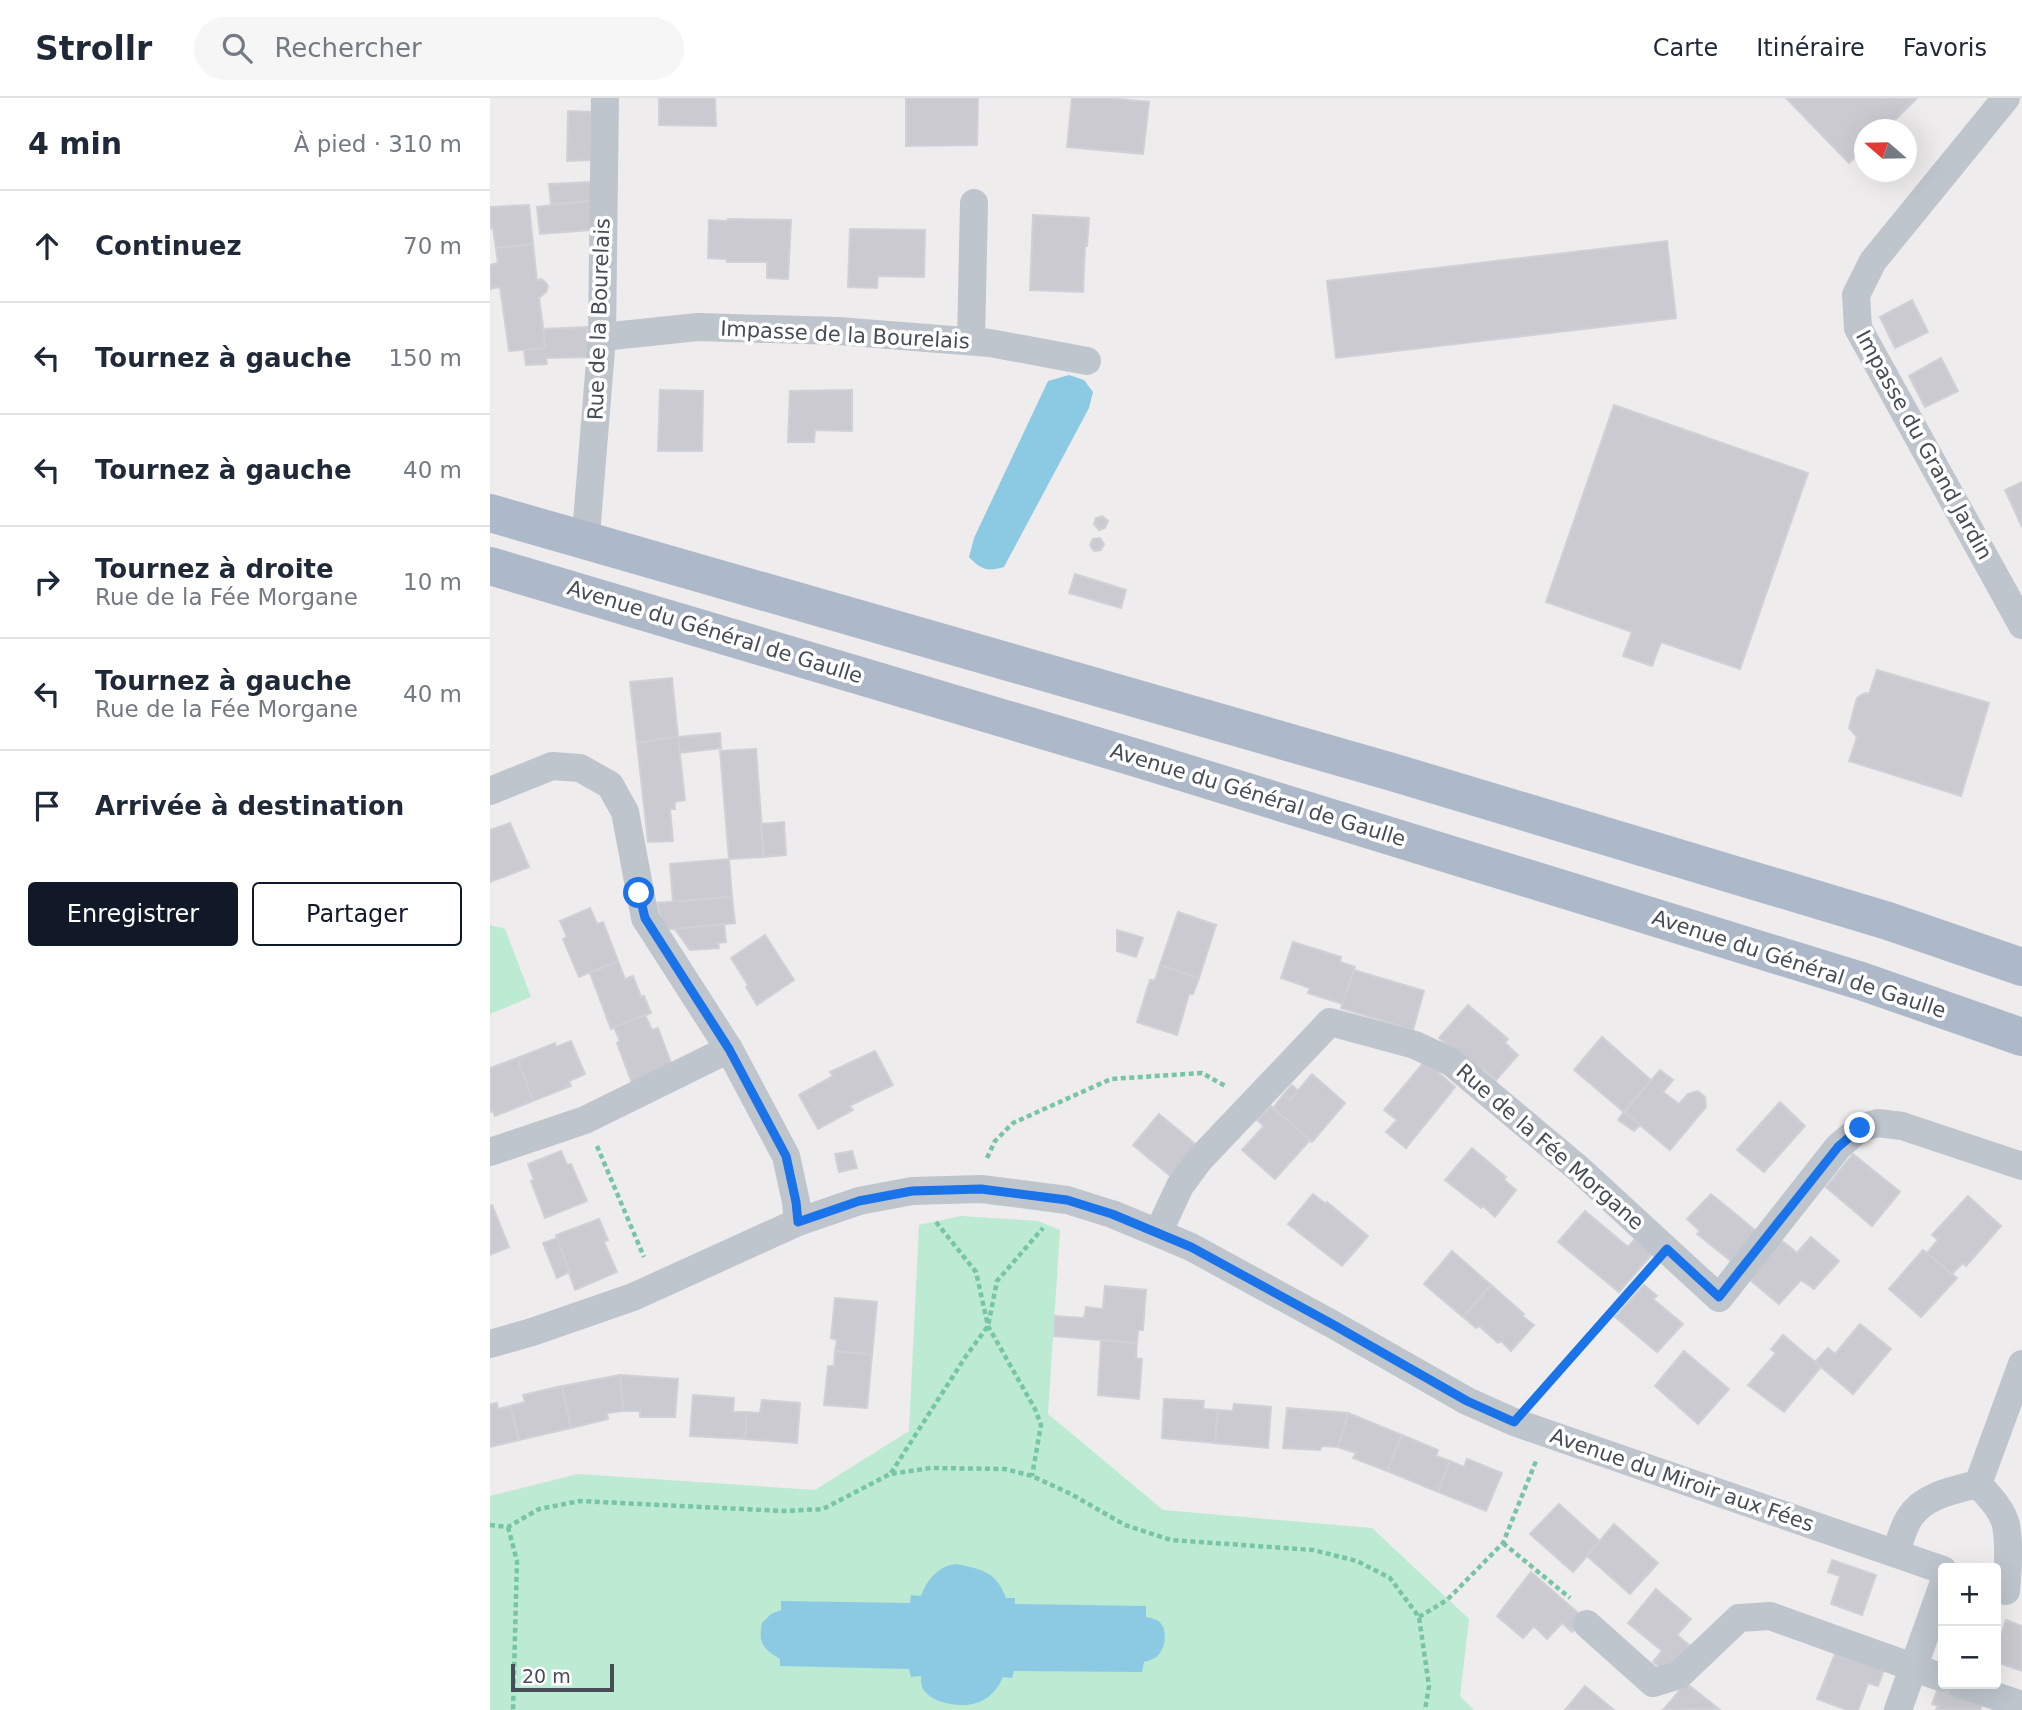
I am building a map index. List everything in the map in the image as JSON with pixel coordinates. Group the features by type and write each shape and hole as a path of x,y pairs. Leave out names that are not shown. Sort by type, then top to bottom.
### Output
{"main road":[{"path":"490,513 1392,772 1888,921 2022,967"},
{"name":"Avenue du Général de Gaulle","path":"490,566 1287,804 1861,981 2022,1037"}],"street":[{"name":"Rue de la Bourelais","path":"587,540 602,337 605,98"},
{"name":"Impasse du Grand Jardin","path":"2006,98 1873,261 1856,295 1858,328 2022,625"},
{"path":"971,341 974,203"},
{"name":"Impasse de la Bourelais","path":"602,337 698,327 838,331 990,343 1087,361"},
{"path":"490,791 552,766 580,768 610,785 625,812 645,918 729,1049 786,1156 798,1222"},
{"name":"Rue de la Fée Morgane","path":"1158,1233 1180,1186 1200,1159 1330,1022 1415,1045 1451,1062 1580,1170 1719,1297 1838,1147 1860,1128 1878,1124 1902,1126 2022,1166"},
{"path":"490,1152 585,1120 729,1049"},
{"name":"Avenue du Miroir aux Fées","path":"490,1344 633,1297 798,1222 859,1201 912,1191 981,1189 1067,1200 1112,1214 1191,1247 1467,1401 1514,1422 1938,1568"},
{"path":"1978,1484 2022,1364"},
{"path":"1896,1552 1911,1515 1924,1503 1945,1492 1978,1484"},
{"path":"1978,1484 1992,1499 2006,1523 2008,1592"},
{"path":"1898,1710 1938,1600"},
{"path":"1587,1624 1653,1683 1679,1675 1739,1618 1770,1616 1938,1676"},
{"path":"1975,1689 2022,1705"}],"path":[{"path":"981,1189 981,1170 995,1141 1013,1123 1111,1079 1202,1073 1255,1102"},
{"path":"585,1120 657,1286"},
{"path":"912,1191 976,1272 988,1325 1035,1409 1041,1425 1032,1476"},
{"path":"890,1474 988,1325 997,1280 1067,1200"},
{"path":"1514,1422 1667,1249"},
{"path":"1419,1617 1447,1600 1503,1543 1547,1434"},
{"path":"490,1525 508,1527 539,1509 580,1501 783,1511 823,1509 890,1474 931,1468 1004,1469 1032,1476 1071,1494 1125,1525 1171,1541 1313,1550 1357,1560 1390,1578 1419,1617 1429,1686 1425,1710"},
{"path":"508,1527 517,1561 513,1710"},
{"path":"1503,1543 1591,1615 1587,1624"}],"green space":[{"path":"490,925 505,929 531,997 490,1014"},
{"path":"961,1216 1038,1221 1060,1230 1048,1414 1163,1510 1372,1528 1469,1619 1460,1696 1474,1710 490,1710 490,1496 578,1474 815,1490 909,1431 919,1225"}],"water":[{"path":"1069,375 1084,380 1093,392 1089,408 1004,567 981,567 969,557 974,538 1048,381"},
{"path":"956,1564 987,1573 997,1582 1006,1598 1015,1598 1015,1604 1146,1606 1146,1617 1159,1621 1164,1629 1163,1648 1155,1658 1144,1662 1142,1672 1014,1671 1012,1678 1003,1677 992,1694 985,1699 959,1705 929,1696 922,1687 921,1676 911,1677 909,1669 780,1666 780,1659 761,1641 762,1623 771,1614 781,1610 781,1601 910,1603 911,1595 921,1596 930,1579 939,1571"}],"building":[{"path":"659,98 715,98 716,126 659,125"},
{"path":"906,98 978,98 977,145 906,146"},
{"path":"1072,98 1149,102 1143,154 1067,147"},
{"path":"1786,98 1917,98 1896,119 1854,119 1854,158 1849,163"},
{"path":"568,111 591,112 591,160 567,161"},
{"path":"591,182 591,201 551,204 549,184"},
{"path":"591,201 591,230 540,234 537,207"},
{"path":"529,205 533,244 496,248 493,228 490,228 490,207"},
{"path":"1033,215 1089,218 1083,292 1030,290"},
{"path":"709,220 791,220 788,279 767,278 767,262 727,262 726,259 708,258"},
{"path":"850,229 925,230 924,277 878,276 877,288 848,287"},
{"path":"1667,241 1676,318 1336,358 1327,281"},
{"path":"533,244 537,281 541,279 548,286 539,298 546,348 509,351 500,287 490,289 490,265 498,263 496,248"},
{"path":"1912,300 1928,332 1895,348 1880,317"},
{"path":"587,327 590,357 546,358 547,364 526,365 524,350 546,348 543,329"},
{"path":"1941,358 1958,391 1925,407 1909,376"},
{"path":"660,390 703,391 702,451 658,451"},
{"path":"852,390 852,431 815,430 814,442 788,442 790,391"},
{"path":"1614,405 1808,473 1740,669 1661,642 1652,666 1623,656 1632,632 1546,602"},
{"path":"2022,482 2022,527 2005,490"},
{"path":"1102,516 1108,521 1105,528 1099,530 1094,524 1096,518"},
{"path":"1100,538 1104,544 1101,550 1094,551 1090,545 1093,539"},
{"path":"1075,574 1126,590 1121,608 1069,593"},
{"path":"1877,670 1989,703 1961,796 1849,761 1857,737 1849,728 1857,698 1865,693 1869,694"},
{"path":"672,678 678,737 637,743 630,682"},
{"path":"720,733 721,748 679,753 678,737"},
{"path":"678,737 685,800 675,802 675,809 670,809 673,841 648,842 637,743"},
{"path":"756,749 764,857 729,859 720,751"},
{"path":"784,822 786,855 764,857 761,824"},
{"path":"510,823 529,867 490,882 490,830"},
{"path":"729,859 732,897 673,902 670,864"},
{"path":"732,897 735,923 675,929 664,929 657,903"},
{"path":"590,908 597,924 603,922 618,961 579,977 563,939 567,937 560,921"},
{"path":"1178,912 1216,925 1199,978 1160,965"},
{"path":"724,924 726,942 718,943 719,948 690,950 675,929"},
{"path":"1117,930 1143,938 1136,957 1117,951"},
{"path":"765,935 794,980 757,1005 731,958"},
{"path":"1293,942 1341,957 1340,962 1355,967 1343,1004 1308,993 1310,988 1281,978"},
{"path":"618,961 625,979 633,976 651,1013 611,1029 590,973"},
{"path":"1160,965 1199,978 1193,994 1189,994 1177,1035 1137,1022 1150,980 1155,980"},
{"path":"1354,970 1424,991 1413,1030 1341,1008"},
{"path":"1468,1005 1508,1039 1505,1043 1518,1055 1496,1080 1483,1069 1478,1072 1439,1038"},
{"path":"645,1015 652,1030 658,1028 672,1066 632,1083 614,1027"},
{"path":"1602,1037 1651,1080 1624,1112 1574,1070"},
{"path":"571,1041 585,1074 569,1081 571,1086 533,1101 517,1058 555,1043 556,1047"},
{"path":"875,1051 893,1085 849,1106 853,1110 818,1129 799,1095 833,1076 830,1072"},
{"path":"517,1058 533,1101 495,1116 493,1111 490,1112 490,1068"},
{"path":"1425,1061 1455,1087 1406,1148 1386,1132 1397,1120 1384,1110"},
{"path":"1660,1070 1673,1080 1663,1092 1679,1104 1688,1094 1698,1091 1705,1097 1706,1107 1670,1150 1624,1112"},
{"path":"1312,1074 1345,1103 1312,1142 1273,1108 1283,1095 1290,1100"},
{"path":"1292,1085 1298,1091 1290,1100 1283,1095"},
{"path":"1780,1102 1805,1126 1764,1172 1737,1150"},
{"path":"1271,1106 1310,1140 1275,1179 1242,1150 1264,1126 1257,1120"},
{"path":"1624,1112 1640,1125 1634,1131 1618,1120"},
{"path":"1159,1114 1200,1148 1174,1179 1133,1145"},
{"path":"1472,1148 1506,1177 1504,1180 1516,1190 1495,1217 1445,1180"},
{"path":"561,1151 567,1165 571,1164 587,1201 545,1218 531,1181 534,1180 528,1164"},
{"path":"852,1151 857,1168 839,1172 835,1154"},
{"path":"1853,1154 1900,1192 1872,1226 1826,1187"},
{"path":"1313,1194 1326,1204 1327,1202 1368,1236 1342,1266 1288,1224"},
{"path":"1711,1194 1756,1231 1731,1261 1697,1234 1700,1231 1687,1219"},
{"path":"1968,1196 2001,1226 1966,1266 1963,1263 1952,1274 1927,1253 1938,1240 1932,1235"},
{"path":"492,1205 509,1247 490,1255 490,1206"},
{"path":"1585,1211 1628,1247 1636,1238 1653,1253 1619,1292 1558,1242"},
{"path":"599,1219 608,1240 604,1242 617,1272 575,1290 556,1235"},
{"path":"1811,1237 1839,1261 1814,1289 1801,1280 1779,1304 1749,1279 1781,1240 1797,1253"},
{"path":"557,1238 569,1272 557,1278 543,1243"},
{"path":"1923,1250 1957,1278 1921,1317 1889,1289"},
{"path":"1452,1251 1491,1285 1463,1317 1424,1284"},
{"path":"1491,1285 1534,1325 1511,1351 1501,1341 1498,1343 1479,1326 1476,1328 1463,1317"},
{"path":"1644,1285 1657,1296 1653,1299 1683,1324 1657,1352 1615,1317"},
{"path":"1105,1286 1146,1290 1143,1330 1138,1330 1137,1343 1054,1336 1055,1316 1084,1318 1086,1307 1103,1309"},
{"path":"835,1298 877,1302 872,1355 835,1351 837,1340 831,1338"},
{"path":"1860,1324 1891,1349 1853,1394 1815,1362 1828,1348 1835,1354"},
{"path":"1783,1335 1821,1367 1784,1412 1748,1385 1776,1353 1771,1349"},
{"path":"1101,1340 1137,1343 1136,1358 1142,1359 1139,1399 1098,1395"},
{"path":"835,1351 872,1355 867,1408 824,1405 828,1366 834,1366"},
{"path":"1684,1351 1729,1389 1698,1424 1655,1386"},
{"path":"620,1375 678,1379 675,1417 640,1417 640,1411 623,1411"},
{"path":"620,1375 623,1411 607,1413 608,1419 571,1428 562,1386"},
{"path":"562,1386 571,1428 519,1440 510,1406 525,1402 523,1395"},
{"path":"693,1395 734,1398 733,1412 747,1412 745,1439 690,1436"},
{"path":"1164,1399 1204,1401 1203,1409 1218,1410 1215,1443 1162,1438"},
{"path":"762,1400 800,1403 797,1443 745,1439 747,1412 760,1413"},
{"path":"497,1403 498,1409 510,1406 519,1440 490,1447 490,1404"},
{"path":"1234,1404 1271,1407 1268,1448 1215,1443 1218,1410 1233,1411"},
{"path":"1287,1408 1348,1413 1338,1447 1322,1446 1320,1450 1283,1448"},
{"path":"1348,1413 1402,1435 1387,1471 1353,1458 1356,1453 1338,1447"},
{"path":"1402,1435 1438,1450 1436,1456 1450,1461 1438,1492 1387,1471"},
{"path":"1467,1459 1502,1473 1486,1511 1438,1492 1450,1461 1464,1467"},
{"path":"1559,1504 1600,1541 1573,1572 1530,1534"},
{"path":"1614,1524 1658,1563 1630,1594 1587,1556"},
{"path":"1832,1560 1876,1575 1862,1615 1831,1604 1840,1576 1828,1572"},
{"path":"1531,1572 1584,1618 1572,1632 1562,1623 1547,1639 1534,1626 1523,1638 1497,1616"},
{"path":"1656,1589 1691,1619 1677,1635 1690,1646 1667,1674 1653,1662 1662,1651 1628,1623"},
{"path":"2006,1620 2022,1626 2022,1671 2001,1664 2001,1634"},
{"path":"1835,1654 1884,1670 1878,1686 1868,1683 1858,1710 1847,1710 1817,1699"},
{"path":"1686,1683 1719,1709 1663,1710"},
{"path":"1585,1686 1614,1710 1565,1710"},
{"path":"1938,1688 1982,1705 1980,1710 1936,1710 1938,1706 1932,1704"}],"route":[{"path":"639,893 645,918 729,1049 786,1156 798,1222 859,1201 912,1191 981,1189 1067,1200 1112,1214 1191,1247 1467,1401 1514,1422 1667,1249 1719,1297 1838,1147 1860,1128"}]}
